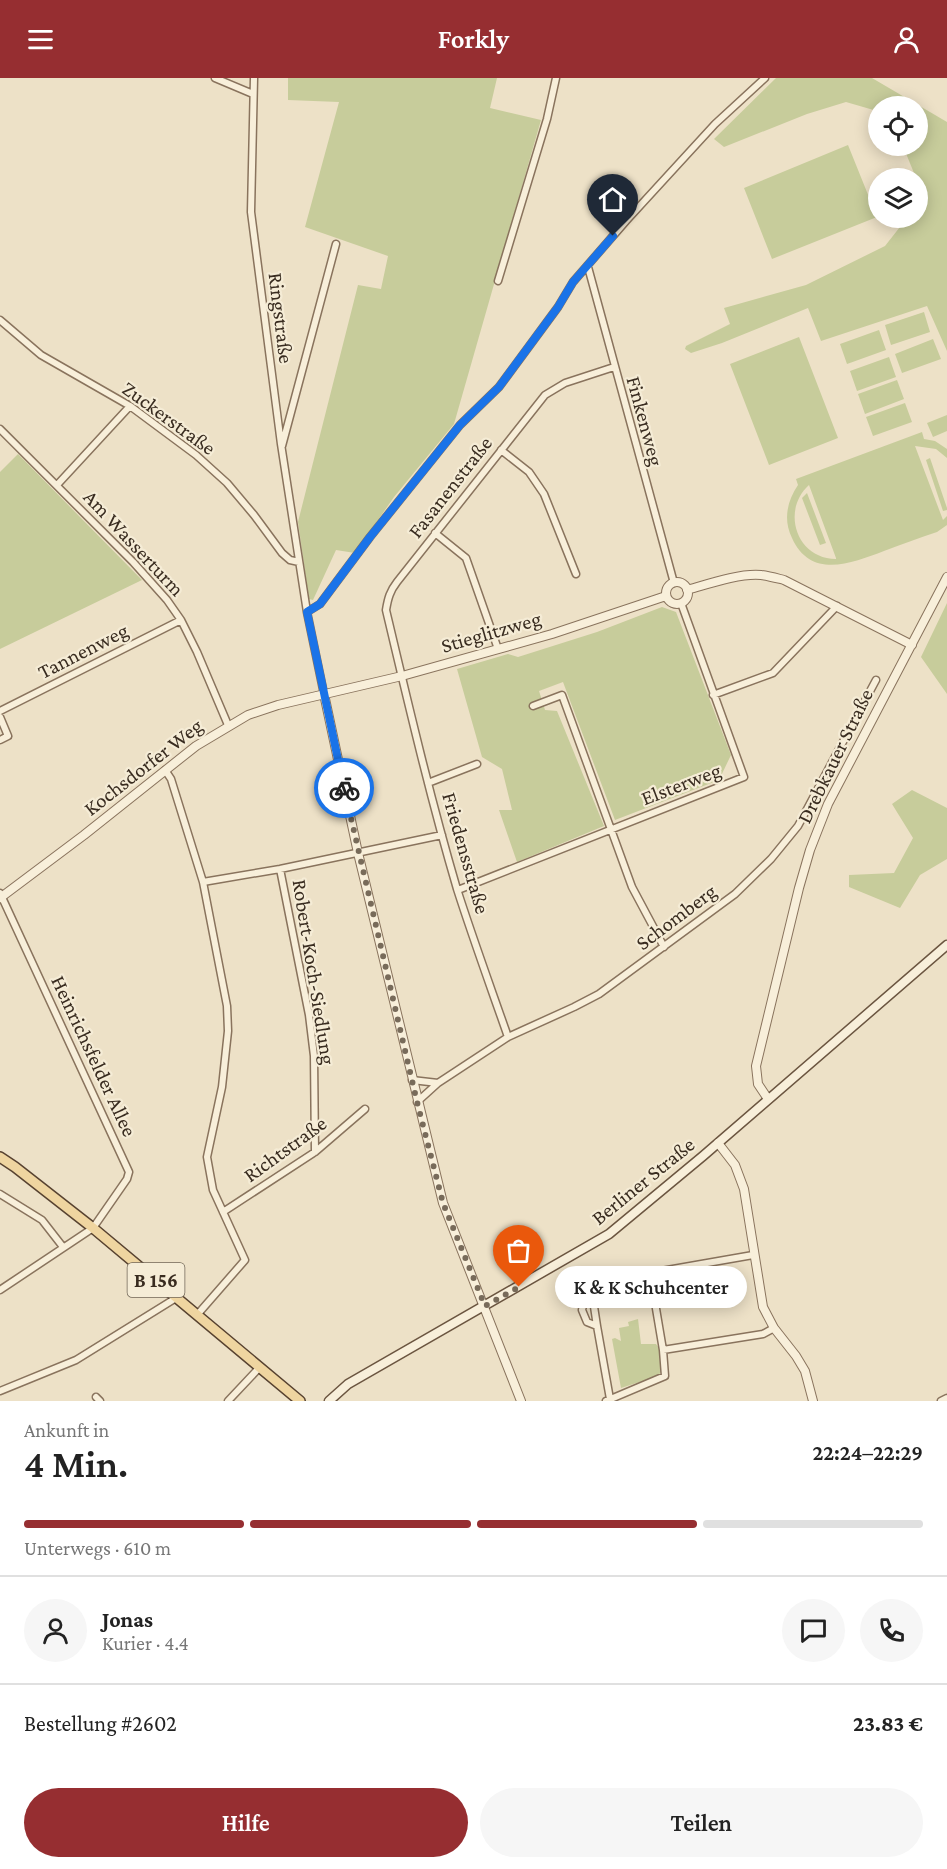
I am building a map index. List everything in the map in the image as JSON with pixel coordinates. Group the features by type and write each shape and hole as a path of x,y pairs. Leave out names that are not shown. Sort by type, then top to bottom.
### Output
{"main road":[{"name":"Berliner Straße","path":"329,1401 348,1384 609,1234 947,945"},
{"name":"B 156","path":"0,1157 93,1228 300,1401"}],"street":[{"path":"215,78 253,94"},
{"name":"Ringstraße","path":"254,78 251,212 299,562 324,694"},
{"path":"498,281 547,119 556,78"},
{"path":"307,612 320,604 376,528 460,425 499,387 558,307 573,282 714,124 765,78"},
{"path":"282,449 336,243"},
{"name":"Finkenweg","path":"588,267 674,583"},
{"name":"Zuckerstraße","path":"0,320 41,355 130,406 196,455 227,483 254,514 282,553 290,560 299,562"},
{"name":"Fasanenstraße","path":"402,676 386,610 389,592 545,395 565,382 614,367"},
{"name":"Am Wasserturm","path":"57,485 130,406"},
{"name":"Am Wasserturm","path":"0,429 133,562 166,600 181,620 197,652 228,725"},
{"path":"501,450 529,472 544,494 576,574"},
{"path":"435,533 466,558 498,649"},
{"path":"687,590 730,579 759,575 784,580 912,645"},
{"name":"Drebkauer Straße","path":"768,1099 758,1084 756,1066 810,850 828,804 947,577"},
{"path":"674,583 680,583 687,590 687,597 681,603 670,602 666,596 668,587 674,583"},
{"name":"Stieglitzweg","path":"324,694 402,676 552,634 666,596"},
{"name":"Elsterweg","path":"458,890 744,777 681,603"},
{"path":"713,695 773,673 837,606"},
{"name":"Tannenweg","path":"0,711 181,620"},
{"name":"Friedensstraße","path":"402,676 428,783 458,890 508,1036"},
{"name":"Schomberg","path":"417,1102 438,1083 508,1036 599,994 735,894 771,859 798,826 876,680"},
{"path":"324,694 358,853 443,1203 521,1401"},
{"name":"Kochsdorfer Weg","path":"1,896 84,835 196,746 228,725 263,709 324,694"},
{"path":"532,706 562,695 632,887 664,947"},
{"path":"0,717 8,736 0,740"},
{"path":"428,783 477,764"},
{"path":"165,770 171,779 203,882 227,1006 228,1031 222,1087 207,1157 213,1190 245,1260 197,1315"},
{"name":"Robert-Koch-Siedlung","path":"203,882 280,869 442,835"},
{"name":"Robert-Koch-Siedlung","path":"280,869 309,1015 314,1056 315,1152"},
{"name":"Heinrichsfelder Allee","path":"1,896 129,1169 127,1179 93,1228"},
{"path":"412,1080 438,1083"},
{"name":"Richtstraße","path":"223,1212 315,1152 365,1109"},
{"path":"718,1143 735,1165 744,1189 763,1307 774,1328 805,1371 813,1401"},
{"path":"0,1194 42,1220 63,1247"},
{"path":"0,1290 93,1228"},
{"path":"597,1326 608,1400 664,1376 663,1350 650,1273 753,1256"},
{"path":"0,1391 76,1360 176,1298"},
{"path":"663,1350 764,1334 774,1328"},
{"path":"228,1401 260,1367"},
{"path":"941,1401 947,1398"}],"green space":[{"path":"288,78 497,78 490,108 541,120 454,424 394,497 355,553 336,550 313,600 309,599 298,522 358,285 381,289 388,256 305,227 339,102 288,100"},
{"path":"776,78 872,78 903,96 868,96 868,108 846,102 807,114 724,147 714,139"},
{"path":"928,111 947,122 947,351 927,306 821,341 808,308 722,343 691,353 685,349 686,346 730,324 724,308 806,285 885,246 899,228 928,228 928,168 912,168 907,156 928,156"},
{"path":"848,145 868,195 868,221 772,259 744,188"},
{"path":"924,312 930,332 891,345 885,325"},
{"path":"879,330 886,350 847,364 840,344"},
{"path":"799,337 838,438 769,465 730,364"},
{"path":"933,339 941,359 902,373 895,354"},
{"path":"889,357 896,377 857,391 850,371"},
{"path":"897,380 904,399 865,414 858,394"},
{"path":"905,403 912,422 873,436 866,417"},
{"path":"947,415 947,431 933,437 927,423"},
{"path":"922,432 924,439 935,441 947,449 947,458 936,449 915,446 943,520 947,516 947,525 937,532 859,560 833,565 821,564 800,551 789,531 787,518 791,497 798,485 796,479","holes":["809,485 836,559 822,557 811,551 802,542 797,531 796,507 800,495"]},
{"path":"18,454 142,580 0,649 0,472"},
{"path":"930,458 947,510 943,511 926,460"},
{"path":"807,493 826,543 820,545 802,498"},
{"path":"947,603 947,694 921,657"},
{"path":"662,607 676,612 731,755 719,780 615,820 563,682 539,691 545,710 557,711 604,826 517,862 499,810 512,810 502,769 482,757 457,669 508,654 518,657 597,632"},
{"path":"912,790 947,808 947,859 920,875 900,908 849,887 849,875 894,873 913,838 892,804"},
{"path":"638,1319 641,1344 656,1344 662,1352 663,1369 658,1376 621,1388 612,1339 621,1341 619,1328 629,1326 628,1322"}],"way so far":[{"path":"344,788 417,1102 443,1203 485,1306 519,1287"}],"place":[{"name":"K & K Schuhcenter","path":"519,1287"}],"route":[{"path":"344,788 307,612 320,604 370,537 460,425 499,387 558,307 573,282 613,236"}]}
